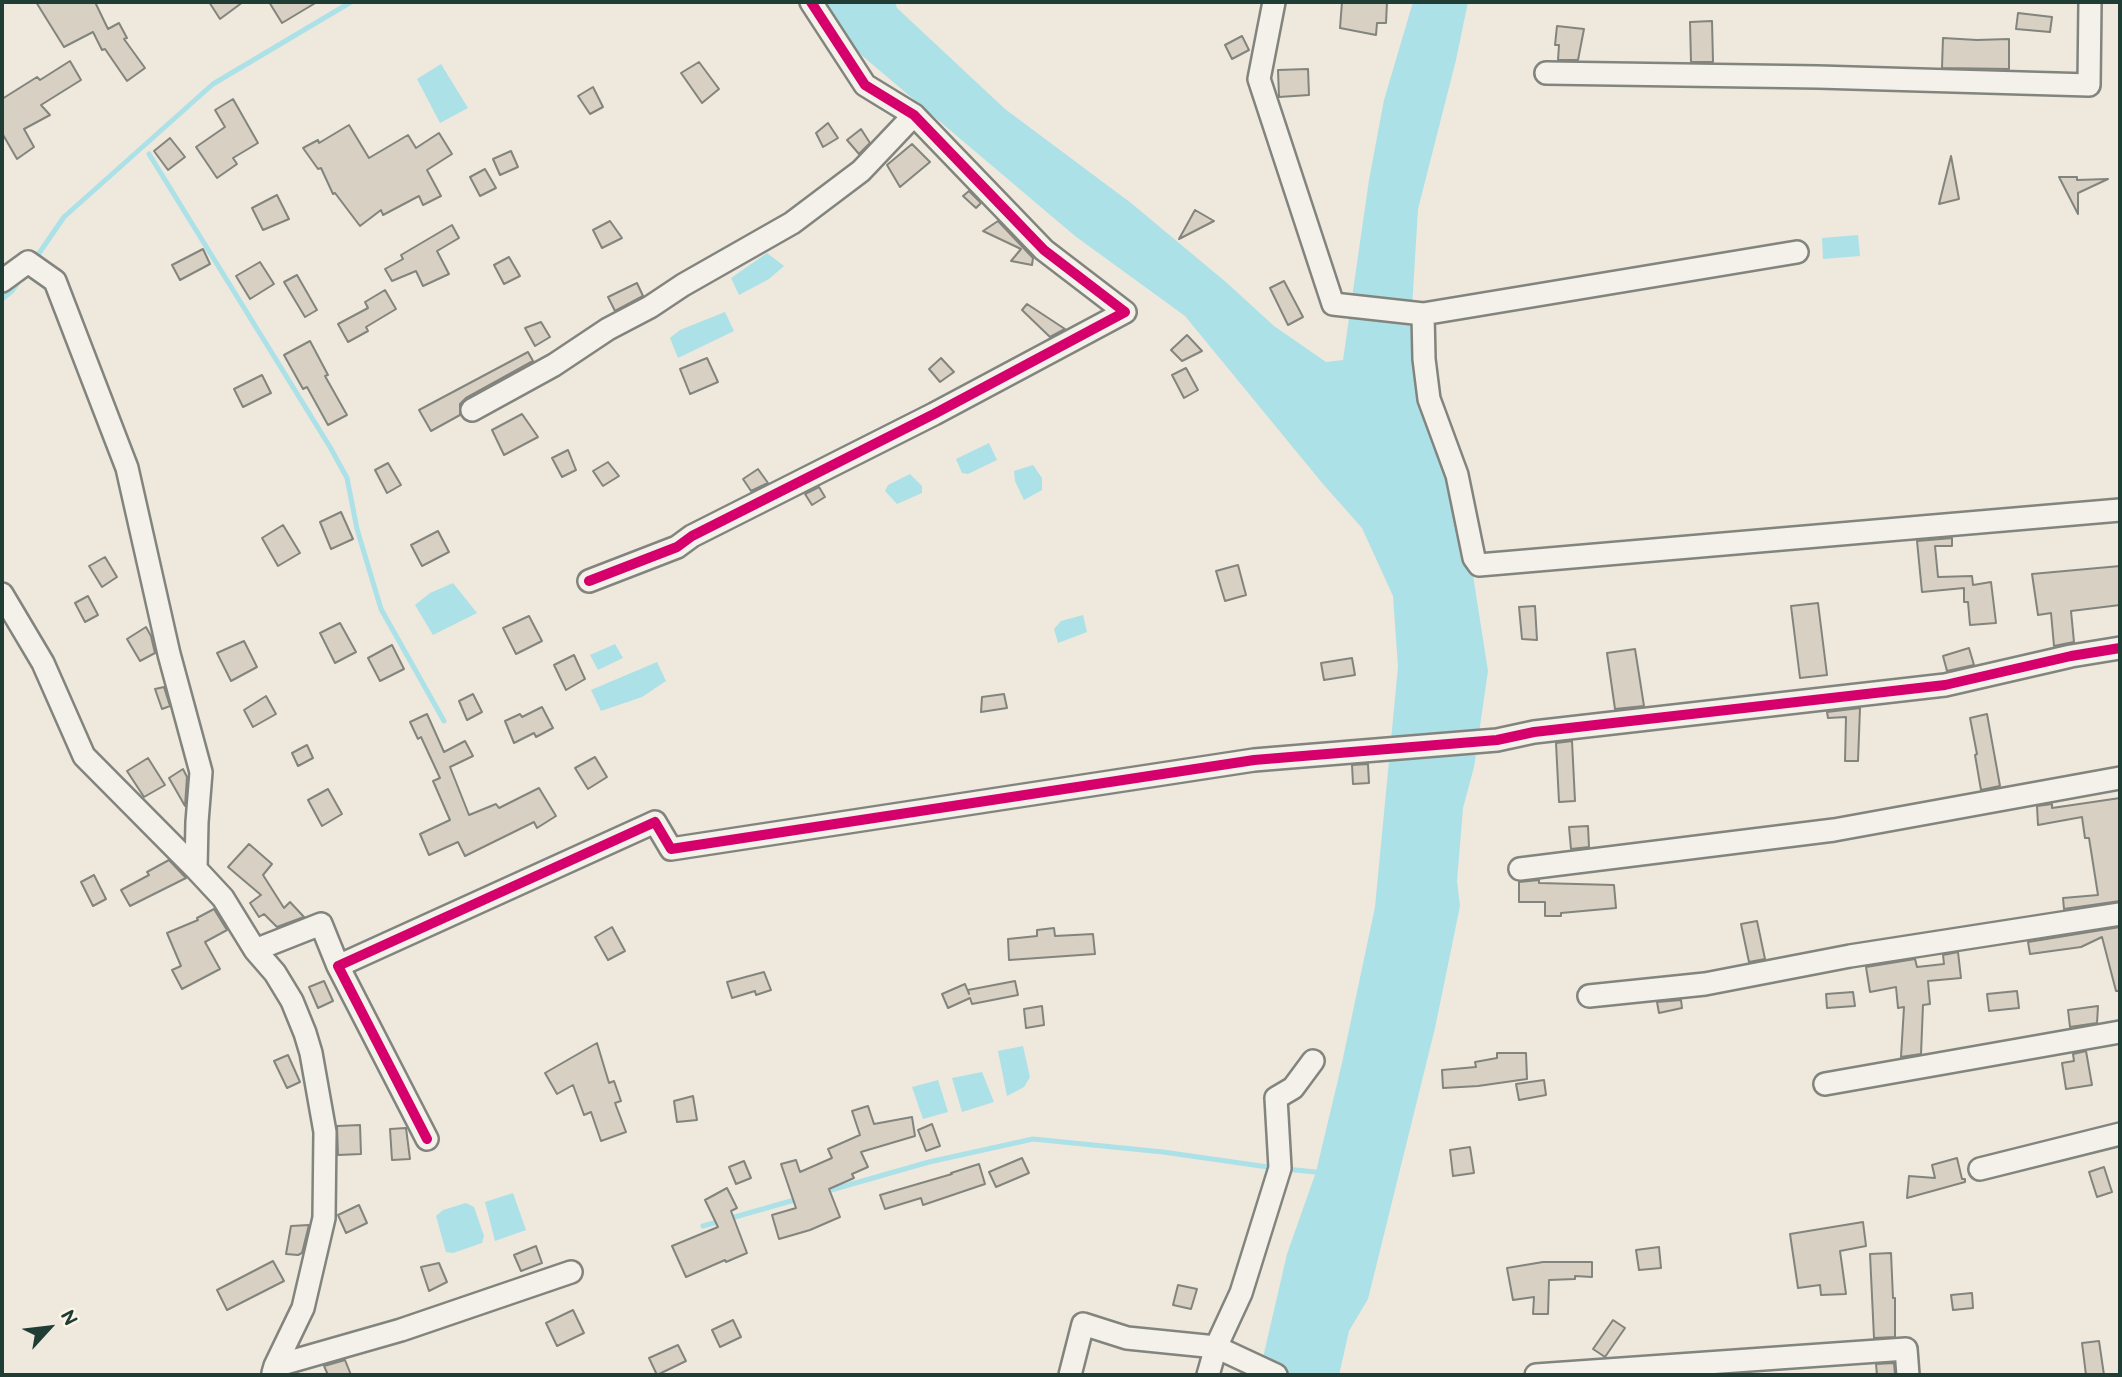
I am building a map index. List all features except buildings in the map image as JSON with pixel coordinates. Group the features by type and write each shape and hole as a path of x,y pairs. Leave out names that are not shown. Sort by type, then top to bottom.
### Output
{"street":[{"path":"589,581 677,547 692,536 934,414 1125,312 1044,250 914,115 865,85 811,2"},
{"path":"1274,2 1259,79 1332,304 1420,314 1797,252"},
{"path":"1546,73 2089,85 2090,2"},
{"path":"472,410 554,365 608,329 792,223 861,171 914,115"},
{"path":"2,281 28,262 55,281 127,468 169,654 201,772 196,869"},
{"path":"1420,314 1429,399 1457,475 1474,558 1479,565 2120,510"},
{"path":"2,594 43,663 84,756 223,898 255,950 275,973 292,1001 305,1033 325,1132 324,1218 303,1308 274,1371"},
{"path":"338,966 655,822 671,849 1254,760 1497,740 1534,732 1945,685 2071,656 2120,648"},
{"path":"1520,869 1834,830 2120,778"},
{"path":"1589,996 1705,984 1850,956 2120,914"},
{"path":"255,950 321,924 338,966 426,1139"},
{"path":"1825,1084 2120,1032"},
{"path":"1208,1375 1216,1347 1241,1293 1280,1168 1276,1098 1293,1088 1312,1062"},
{"path":"1980,1169 2120,1134"},
{"path":"274,1371 401,1331 571,1272"},
{"path":"1070,1375 1083,1324 1127,1338 1216,1347 1276,1375"},
{"path":"1536,1375 1906,1349 1908,1375"}],"water":[{"path":"824,2 895,2 897,8 1005,109 1131,203 1274,326 1326,362 1343,360 1369,180 1384,100 1413,2 1468,2 1418,209 1412,308 1469,550 1488,671 1474,767 1463,808 1457,881 1460,906 1435,1028 1368,1299 1349,1331 1339,1375 1259,1375 1287,1254 1316,1172 1375,907 1398,667 1393,596 1362,528 1185,316 1075,236 853,48"},
{"path":"441,64 468,108 440,123 417,79"},
{"path":"1858,235 1860,256 1823,259 1822,238"},
{"path":"767,253 784,266 769,279 739,295 731,278"},
{"path":"725,312 734,331 678,358 670,338 680,330"},
{"path":"989,443 997,460 968,474 962,473 956,459"},
{"path":"1033,465 1042,478 1042,490 1024,500 1015,481 1014,471"},
{"path":"910,474 922,486 922,493 897,504 885,491 888,485"},
{"path":"453,583 477,613 433,635 415,605 430,593"},
{"path":"1083,615 1087,632 1058,643 1054,629 1061,621"},
{"path":"615,644 623,658 598,670 590,655"},
{"path":"657,662 666,681 642,697 601,711 591,690"},
{"path":"1023,1046 1030,1077 1024,1087 1007,1096 998,1051"},
{"path":"982,1072 994,1102 962,1112 952,1078"},
{"path":"938,1080 948,1112 923,1119 912,1087"},
{"path":"513,1193 526,1230 495,1241 485,1202"},
{"path":"466,1203 474,1207 484,1236 482,1243 453,1253 446,1252 436,1216 443,1210"}],"waterway":[{"path":"35,259 64,217 213,84 351,2"},
{"path":"149,154 347,478 357,529 381,609 444,721"},
{"path":"2,299 21,278"},
{"path":"824,1192 929,1162 1033,1139 1163,1152 1275,1168"},
{"path":"1285,1169 1316,1172"},
{"path":"703,1226 798,1199"}],"cycle path":[{"path":"589,581 677,547 692,536 934,414 1125,312 1044,250 914,115 865,85 811,2"},
{"path":"427,1139 338,966 655,822 671,849 1254,760 1497,740 1534,732 1945,685 2071,656 2120,648"}]}
